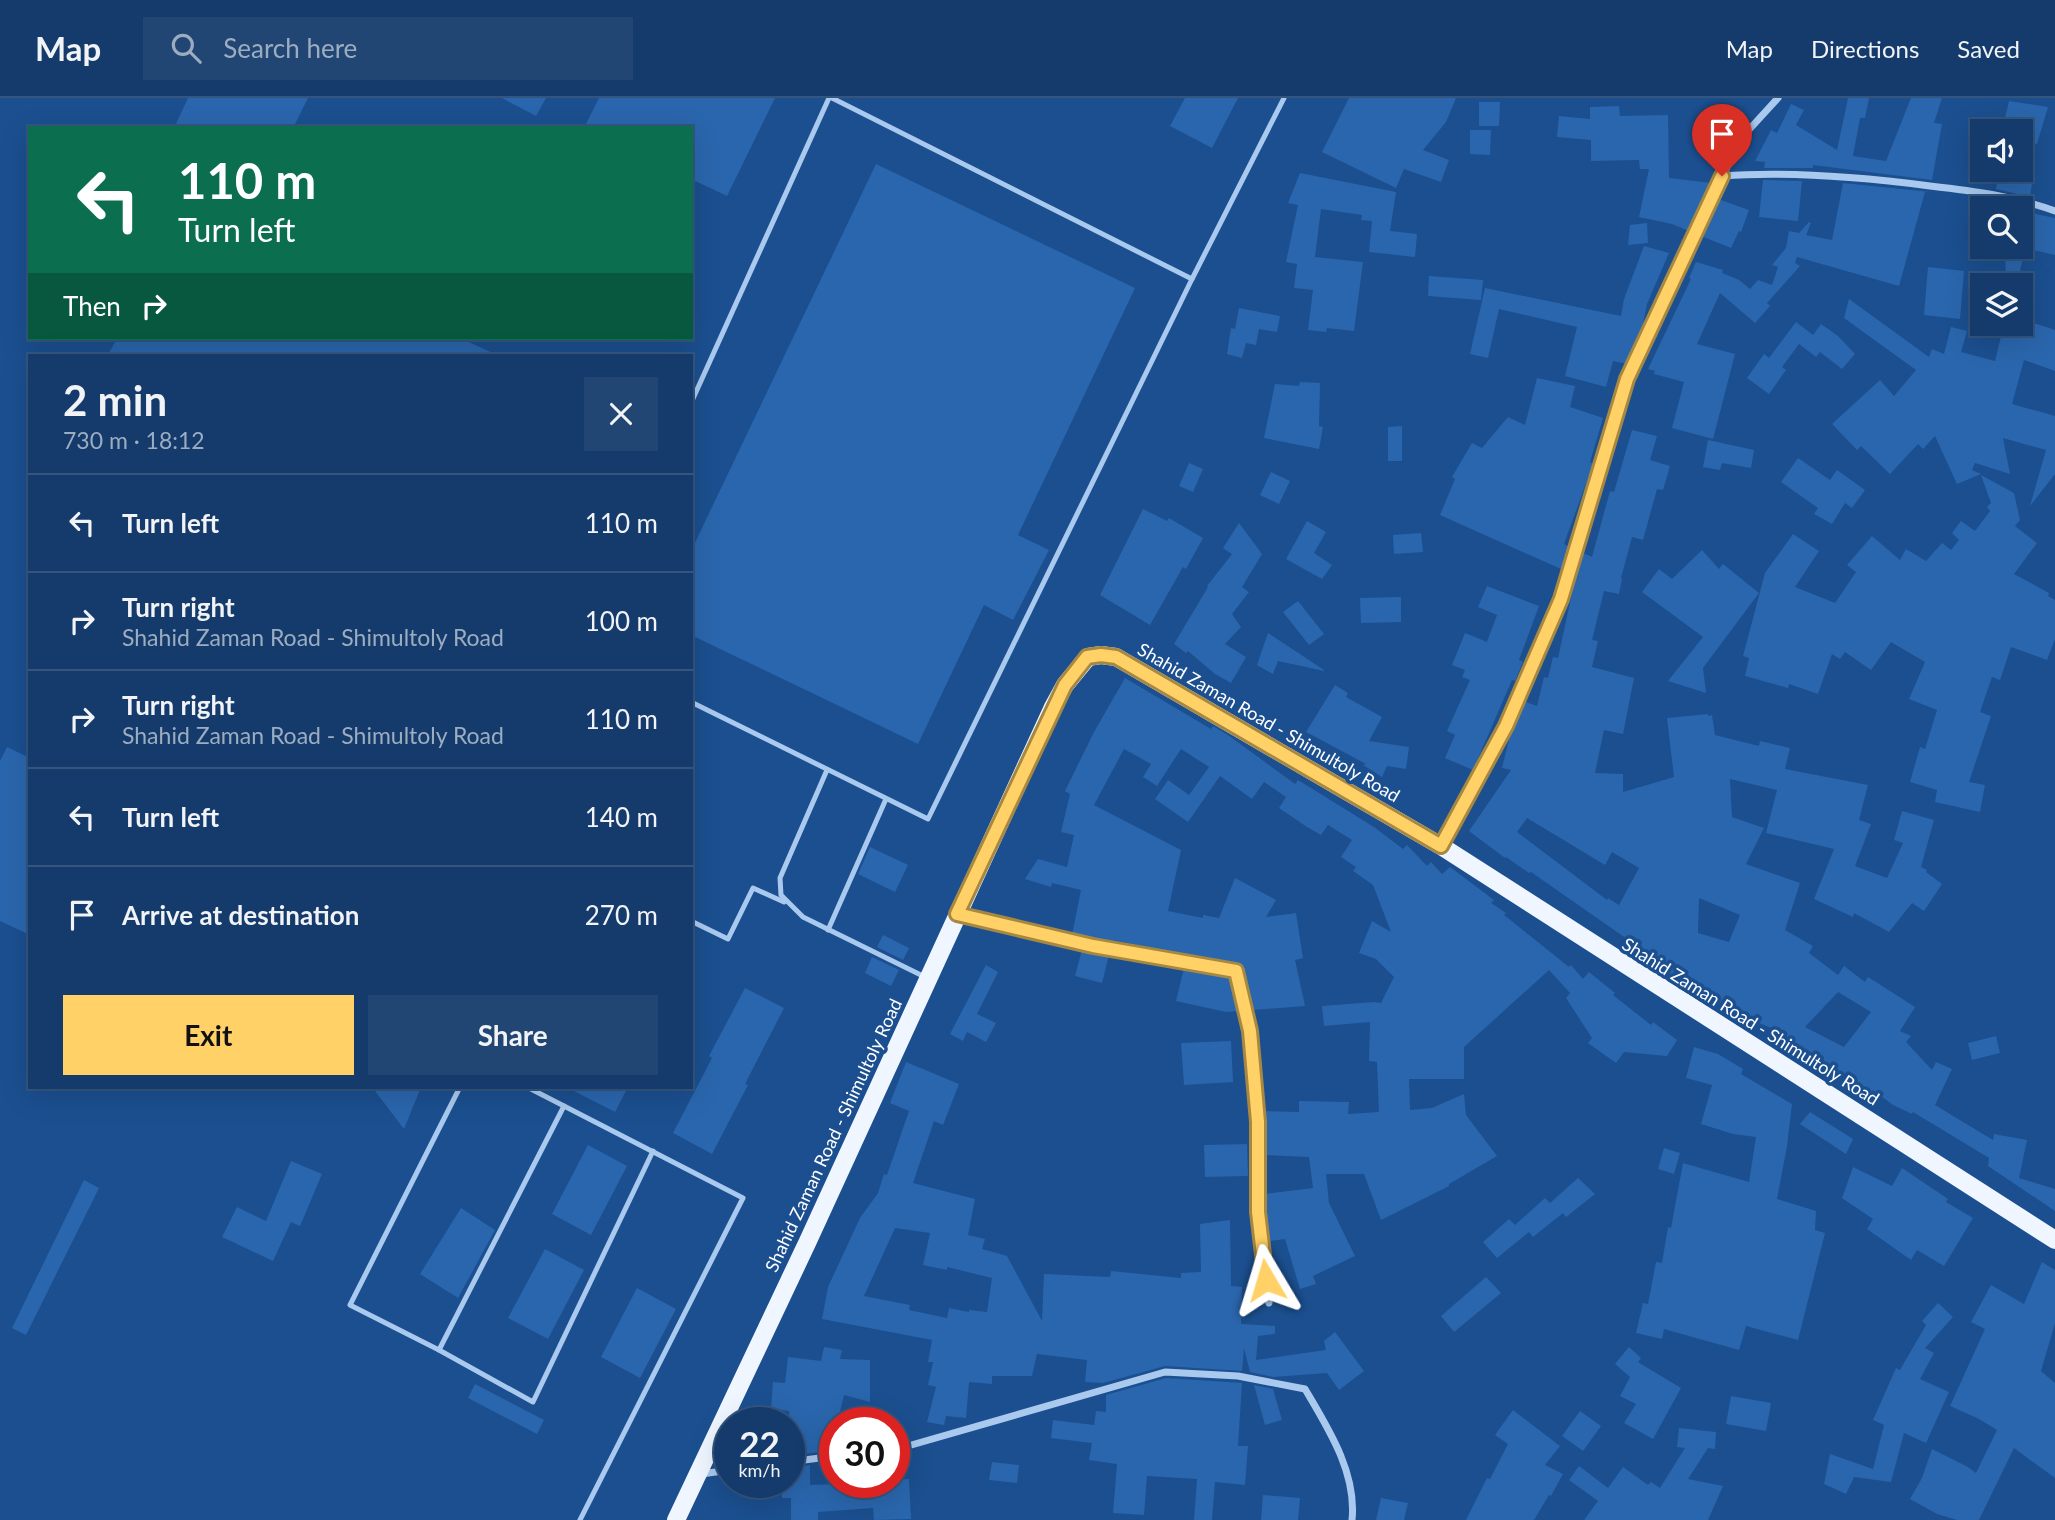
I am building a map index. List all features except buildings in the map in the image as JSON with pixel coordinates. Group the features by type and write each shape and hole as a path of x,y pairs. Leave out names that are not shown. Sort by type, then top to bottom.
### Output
{"main road":[{"name":"Shahid Zaman Road - Shimultoly Road","path":"676,1520 1065,685 1087,657 1116,657 1441,846 2055,1240"}],"street":[{"path":"1441,846 1506,726 1561,599 1627,379 1722,176 1746,133 1778,98"},
{"path":"1722,176 1759,173 1883,180 1991,193 2031,202 2055,211"},
{"path":"957,914 1093,946 1236,971 1250,1031 1258,1122 1258,1212 1269,1303"},
{"path":"910,1445 1166,1372 1238,1376 1305,1389 1335,1439 1354,1502 1352,1520"},
{"path":"697,1475 714,1472"}],"lane":[{"path":"693,399 831,98 1192,279"},
{"path":"693,703 928,819 1192,279 1284,98"},
{"path":"787,904 781,895 780,878 827,770"},
{"path":"828,930 886,799"},
{"path":"693,922 729,939 753,888 787,904 803,917 828,930 928,978"},
{"path":"459,1089 350,1305 533,1402 653,1151"},
{"path":"531,1089 743,1198 580,1520"},
{"path":"439,1350 564,1105"}],"route":[{"path":"1266,1280 1258,1212 1258,1122 1250,1031 1236,971 1093,946 957,914 1065,685 1087,657 1101,655 1116,657 1441,846 1506,726 1561,599 1627,379 1722,176"}]}
